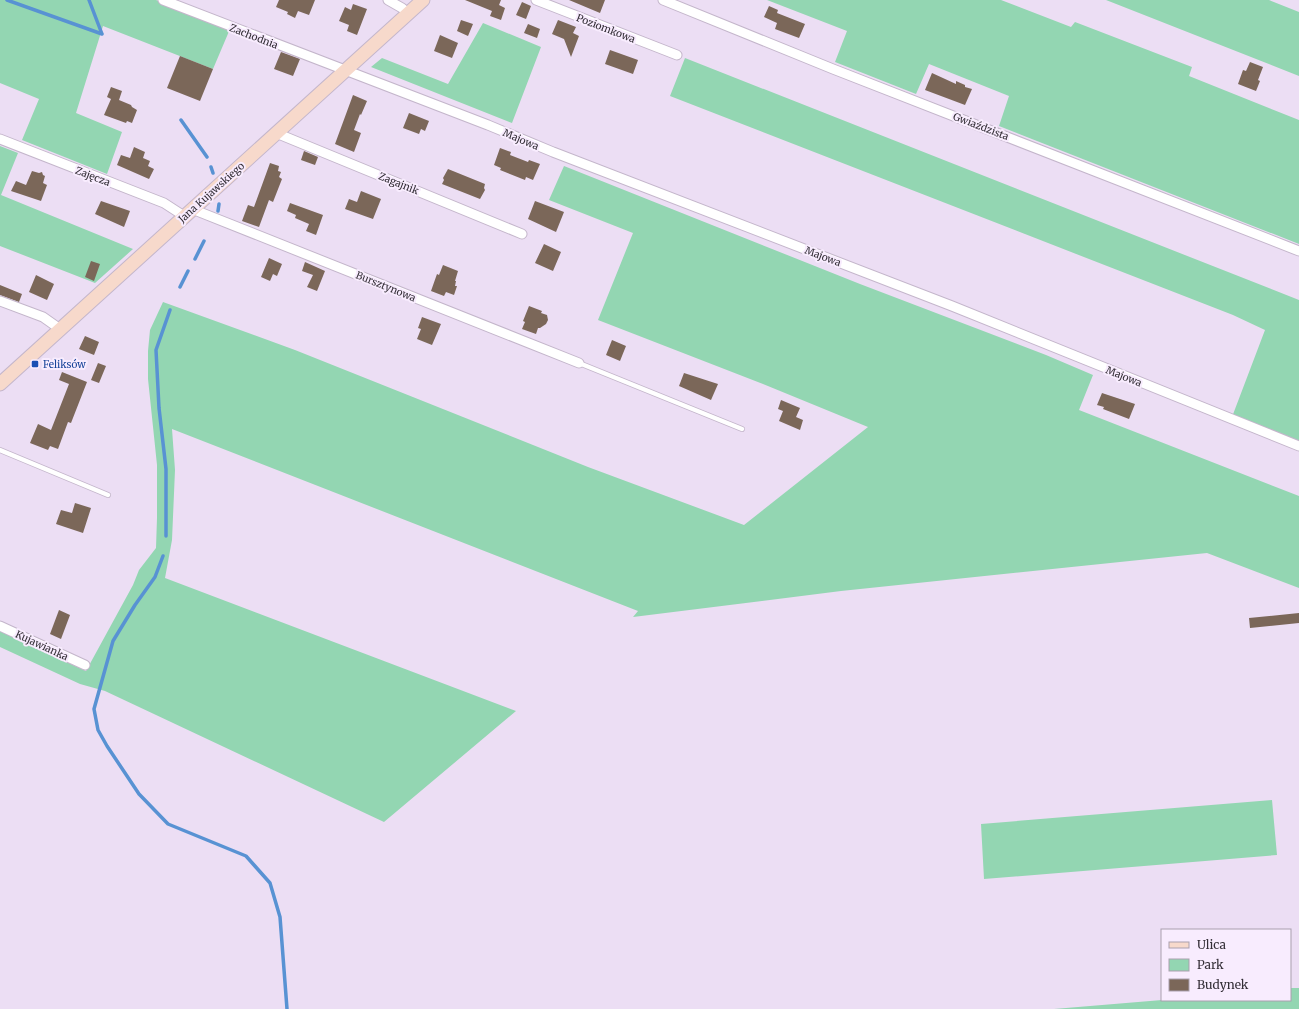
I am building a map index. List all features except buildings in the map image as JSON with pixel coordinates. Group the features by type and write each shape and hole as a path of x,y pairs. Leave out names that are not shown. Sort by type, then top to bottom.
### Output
{"main road":[{"name":"Jana Kujawskiego","path":"0,384 423,0"}],"street":[{"name":"Zachodnia","path":"163,0 345,71"},
{"path":"388,0 408,13"},
{"name":"Poziomkowa","path":"536,0 677,55"},
{"name":"Gwiaździsta","path":"663,0 833,69 1299,251"},
{"name":"Majowa","path":"345,71 481,122 560,155 952,306 1299,446"},
{"name":"Zagajnik","path":"276,133 522,234"},
{"name":"Zajęcza","path":"0,139 188,213"},
{"name":"Bursztynowa","path":"188,213 579,364"},
{"path":"0,301 43,317 60,329"},
{"name":"Kujawianka","path":"0,626 85,665"}],"lane":[{"path":"579,364 742,429"},
{"path":"0,450 108,494"}],"green space":[{"path":"0,0 156,0 230,29 213,69 103,26 76,113 122,132 107,174 22,140 39,99 0,83"},
{"path":"767,0 1001,0 1071,27 1075,22 1192,67 1189,76 1299,120 1299,244 999,126 1009,96 929,64 916,94 835,62 847,31"},
{"path":"1106,0 1269,0 1299,12 1299,76"},
{"path":"483,23 541,47 512,123 371,67 382,58 448,84"},
{"path":"685,58 1299,300 1299,443 1232,417 1265,330 1233,315 670,96"},
{"path":"0,146 18,153 1,195 133,249 95,283 0,246"},
{"path":"564,166 860,284 1046,355 1093,375 1079,410 1299,496 1299,588 1207,553 841,591 633,617 638,611 172,429 175,470 172,540 165,578 516,711 384,822 105,691 80,684 0,647 0,631 86,671 133,585 139,570 156,548 157,465 148,379 148,351 150,330 163,302 295,350 588,467 744,525 868,427 763,384 598,320 633,233 549,200"},
{"path":"1272,800 1277,855 984,879 981,824"},
{"path":"1291,988 1299,988 1299,1009 1054,1009 1161,1000 1291,1001"}],"waterway":[{"path":"7,0 102,34"},
{"path":"89,0 102,34"},
{"path":"181,120 207,157"},
{"path":"211,167 213,173"},
{"path":"218,211 219,204"},
{"path":"195,259 204,241"},
{"path":"180,287 188,271"},
{"path":"166,536 166,469 159,408 156,350 170,310"},
{"path":"163,556 155,577 135,605 113,641 94,709 98,730 139,794 168,824 246,856 270,883 280,917 287,1009"}],"place":[{"name":"Feliksów","path":"35,364"}]}
